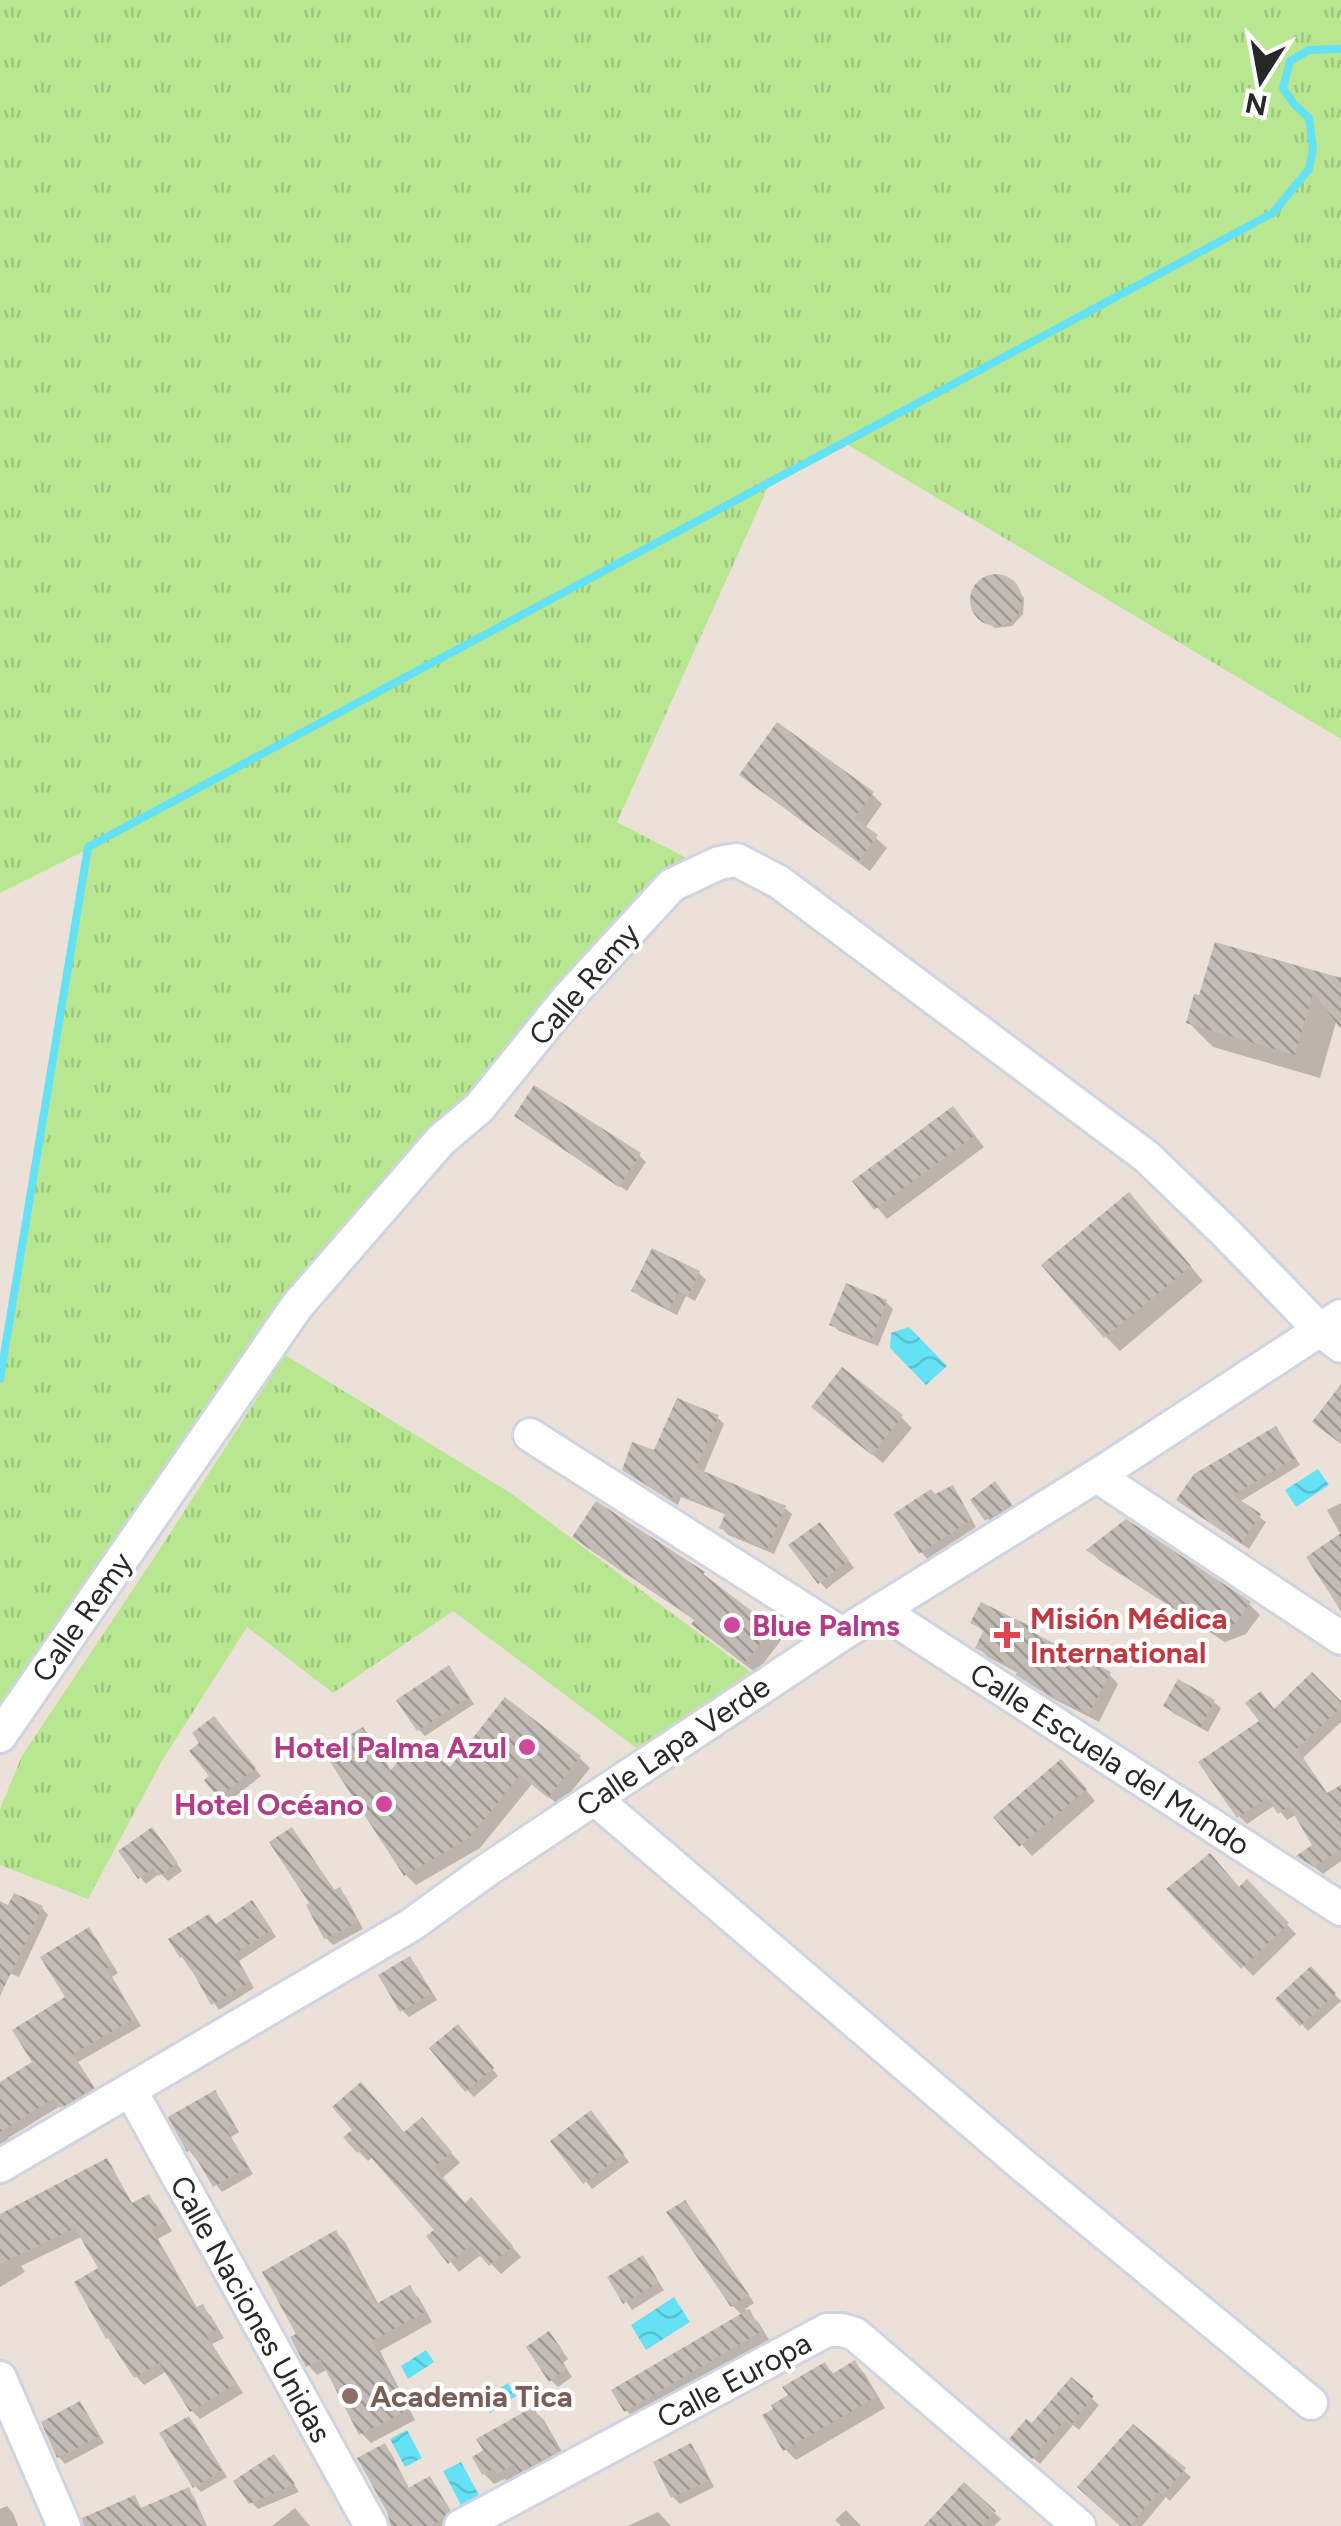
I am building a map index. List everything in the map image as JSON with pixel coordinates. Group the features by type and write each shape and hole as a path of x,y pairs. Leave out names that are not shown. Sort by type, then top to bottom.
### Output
{"street":[{"name":"Calle Remy","path":"0,1736 297,1306 441,1140 479,1108 568,998 672,886 719,864 737,860 780,882 1148,1158 1334,1331"},
{"name":"Calle Lapa Verde","path":"0,2166 410,1925 842,1634 1334,1331"},
{"path":"530,1434 842,1634"},
{"path":"1097,1476 1341,1638"},
{"name":"Calle Escuela del Mundo","path":"880,1610 1341,1909"},
{"path":"595,1799 1025,2167 1311,2404"},
{"name":"Calle Naciones Unidas","path":"131,2091 371,2526"},
{"name":"Calle Europa","path":"460,2526 827,2330 856,2334 1072,2524"},
{"path":"0,2378 64,2526"}],"green space":[{"path":"0,0 1341,0 1341,739 845,443 770,483 617,822 692,861 304,1297 0,1737 0,1379 88,849 0,893"},
{"path":"285,1355 512,1494 760,1679 647,1756 453,1611 333,1693 247,1627 163,1759 88,1899 0,1865 0,1809 22,1756"}],"water":[{"path":"909,1327 947,1366 926,1385 890,1348 891,1333"},
{"path":"1318,1469 1329,1485 1296,1507 1285,1490"},
{"path":"674,2297 690,2322 646,2350 631,2325"},
{"path":"426,2350 434,2362 408,2379 401,2366"},
{"path":"508,2383 516,2396 490,2413 482,2400"},
{"path":"407,2430 422,2458 405,2467 390,2439"},
{"path":"461,2462 479,2495 461,2505 443,2471"}],"building":[{"path":"996,574 1014,582 1022,600 1014,618 996,626 978,618 970,600 978,582"},
{"path":"777,722 874,792 854,818 878,835 858,862 739,775"},
{"path":"1215,942 1341,978 1341,1029 1313,992 1295,1055 1186,1023"},
{"path":"534,1085 641,1153 619,1187 514,1116"},
{"path":"953,1106 975,1135 874,1210 852,1181"},
{"path":"1129,1192 1191,1266 1104,1338 1041,1265"},
{"path":"652,1248 700,1271 688,1296 679,1291 669,1310 631,1291"},
{"path":"846,1283 887,1300 871,1341 829,1325"},
{"path":"842,1367 903,1415 872,1455 811,1407"},
{"path":"1341,1384 1341,1444 1312,1422"},
{"path":"677,1398 719,1415 696,1468 786,1506 767,1549 719,1528 726,1512 674,1492 671,1500 622,1470 632,1442 654,1450"},
{"path":"1276,1426 1295,1458 1233,1495 1261,1514 1241,1544 1176,1500 1194,1474"},
{"path":"995,1481 1012,1504 985,1521 970,1500"},
{"path":"953,1485 971,1520 919,1554 893,1514 931,1489 935,1494"},
{"path":"596,1501 705,1572 773,1627 744,1664 691,1624 695,1619 572,1537"},
{"path":"1126,1519 1251,1602 1235,1624 1212,1633 1086,1550"},
{"path":"820,1522 849,1560 818,1584 788,1545"},
{"path":"1341,1533 1341,1611 1306,1557"},
{"path":"981,1602 1111,1672 1089,1714 1038,1689 1016,1675 1018,1670 975,1648 984,1630 970,1623"},
{"path":"449,1665 469,1697 417,1731 396,1700"},
{"path":"1312,1672 1341,1701 1341,1707 1297,1749 1327,1793 1341,1785 1341,1849 1314,1867 1296,1856 1312,1845 1289,1806 1278,1814 1267,1798 1237,1818 1198,1762 1259,1721 1245,1703 1261,1691 1274,1709"},
{"path":"1178,1679 1215,1700 1201,1727 1163,1706"},
{"path":"505,1697 581,1756 548,1798 520,1775 469,1838 404,1876 323,1751 363,1727 390,1771 415,1740 450,1767"},
{"path":"214,1716 256,1768 218,1798 204,1780 209,1776 189,1751 199,1743 192,1733"},
{"path":"1061,1759 1087,1789 1019,1847 993,1817"},
{"path":"152,1827 178,1863 159,1876 153,1868 138,1879 118,1851"},
{"path":"292,1827 334,1890 340,1887 358,1922 324,1939 306,1905 309,1903 269,1842"},
{"path":"1210,1853 1239,1887 1247,1879 1289,1923 1241,1969 1166,1889"},
{"path":"14,1893 43,1906 0,1996 0,1901 8,1905"},
{"path":"252,1900 272,1930 234,1954 250,1982 211,2005 184,1956 180,1958 168,1939 209,1914 216,1924"},
{"path":"89,1927 112,1965 106,1969 135,2018 73,2054 94,2088 60,2108 54,2098 0,2132 0,2082 32,2062 12,2030 65,1997 40,1957"},
{"path":"410,1956 432,1993 400,2012 378,1975"},
{"path":"1311,1966 1336,1993 1300,2026 1275,1999"},
{"path":"458,2024 494,2068 465,2092 429,2048"},
{"path":"361,2082 404,2132 422,2117 452,2152 434,2167 465,2203 471,2197 513,2246 489,2266 471,2245 448,2264 426,2236 434,2230 363,2148 357,2153 343,2137 352,2130 332,2107"},
{"path":"215,2090 234,2125 226,2129 248,2167 213,2187 168,2117"},
{"path":"591,2110 624,2154 583,2184 550,2141"},
{"path":"107,2158 132,2203 149,2194 165,2222 151,2229 195,2308 203,2304 217,2329 206,2335 236,2384 190,2412 159,2363 134,2378 106,2339 74,2282 98,2268 75,2228 0,2264 0,2214"},
{"path":"685,2200 749,2295 731,2307 666,2212"},
{"path":"336,2230 376,2304 410,2285 425,2312 372,2341 408,2410 359,2435 320,2359 306,2367 290,2337 296,2334 262,2272"},
{"path":"643,2255 659,2282 623,2304 607,2277"},
{"path":"749,2309 762,2331 624,2412 611,2390"},
{"path":"549,2331 563,2351 558,2356 567,2369 549,2382 526,2347"},
{"path":"855,2360 876,2397 783,2451 762,2415 788,2395 782,2387 825,2362 832,2374"},
{"path":"1071,2377 1094,2396 1071,2425 1065,2420 1032,2459 1009,2439 1026,2419 1032,2423"},
{"path":"80,2401 99,2436 57,2458 41,2422"},
{"path":"533,2407 559,2451 518,2473 514,2464 497,2474 493,2469 482,2475 472,2457 483,2450 476,2439"},
{"path":"189,2416 222,2470 193,2488 159,2433"},
{"path":"1133,2424 1186,2468 1162,2496 1158,2492 1130,2526 1120,2526 1077,2487"},
{"path":"385,2443 408,2488 430,2476 449,2510 443,2519 431,2526 391,2526 357,2458"},
{"path":"691,2443 709,2480 671,2498 653,2462"},
{"path":"274,2454 295,2484 249,2504 233,2481"},
{"path":"964,2482 996,2511 982,2526 924,2526"},
{"path":"189,2487 205,2526 84,2526 82,2518 135,2495 141,2508"}],"waterway":[{"path":"0,1379 88,847 1273,213 1309,169 1313,149 1309,118 1283,88 1290,61 1309,50 1341,49"}],"place":[{"name":"Blue Palms","path":"732,1625"},
{"name":"Misión Médica International","path":"1007,1635"},
{"name":"Hotel Palma Azul","path":"527,1747"},
{"name":"Hotel Océano","path":"384,1804"},
{"name":"Academia Tica","path":"350,2396"}]}
